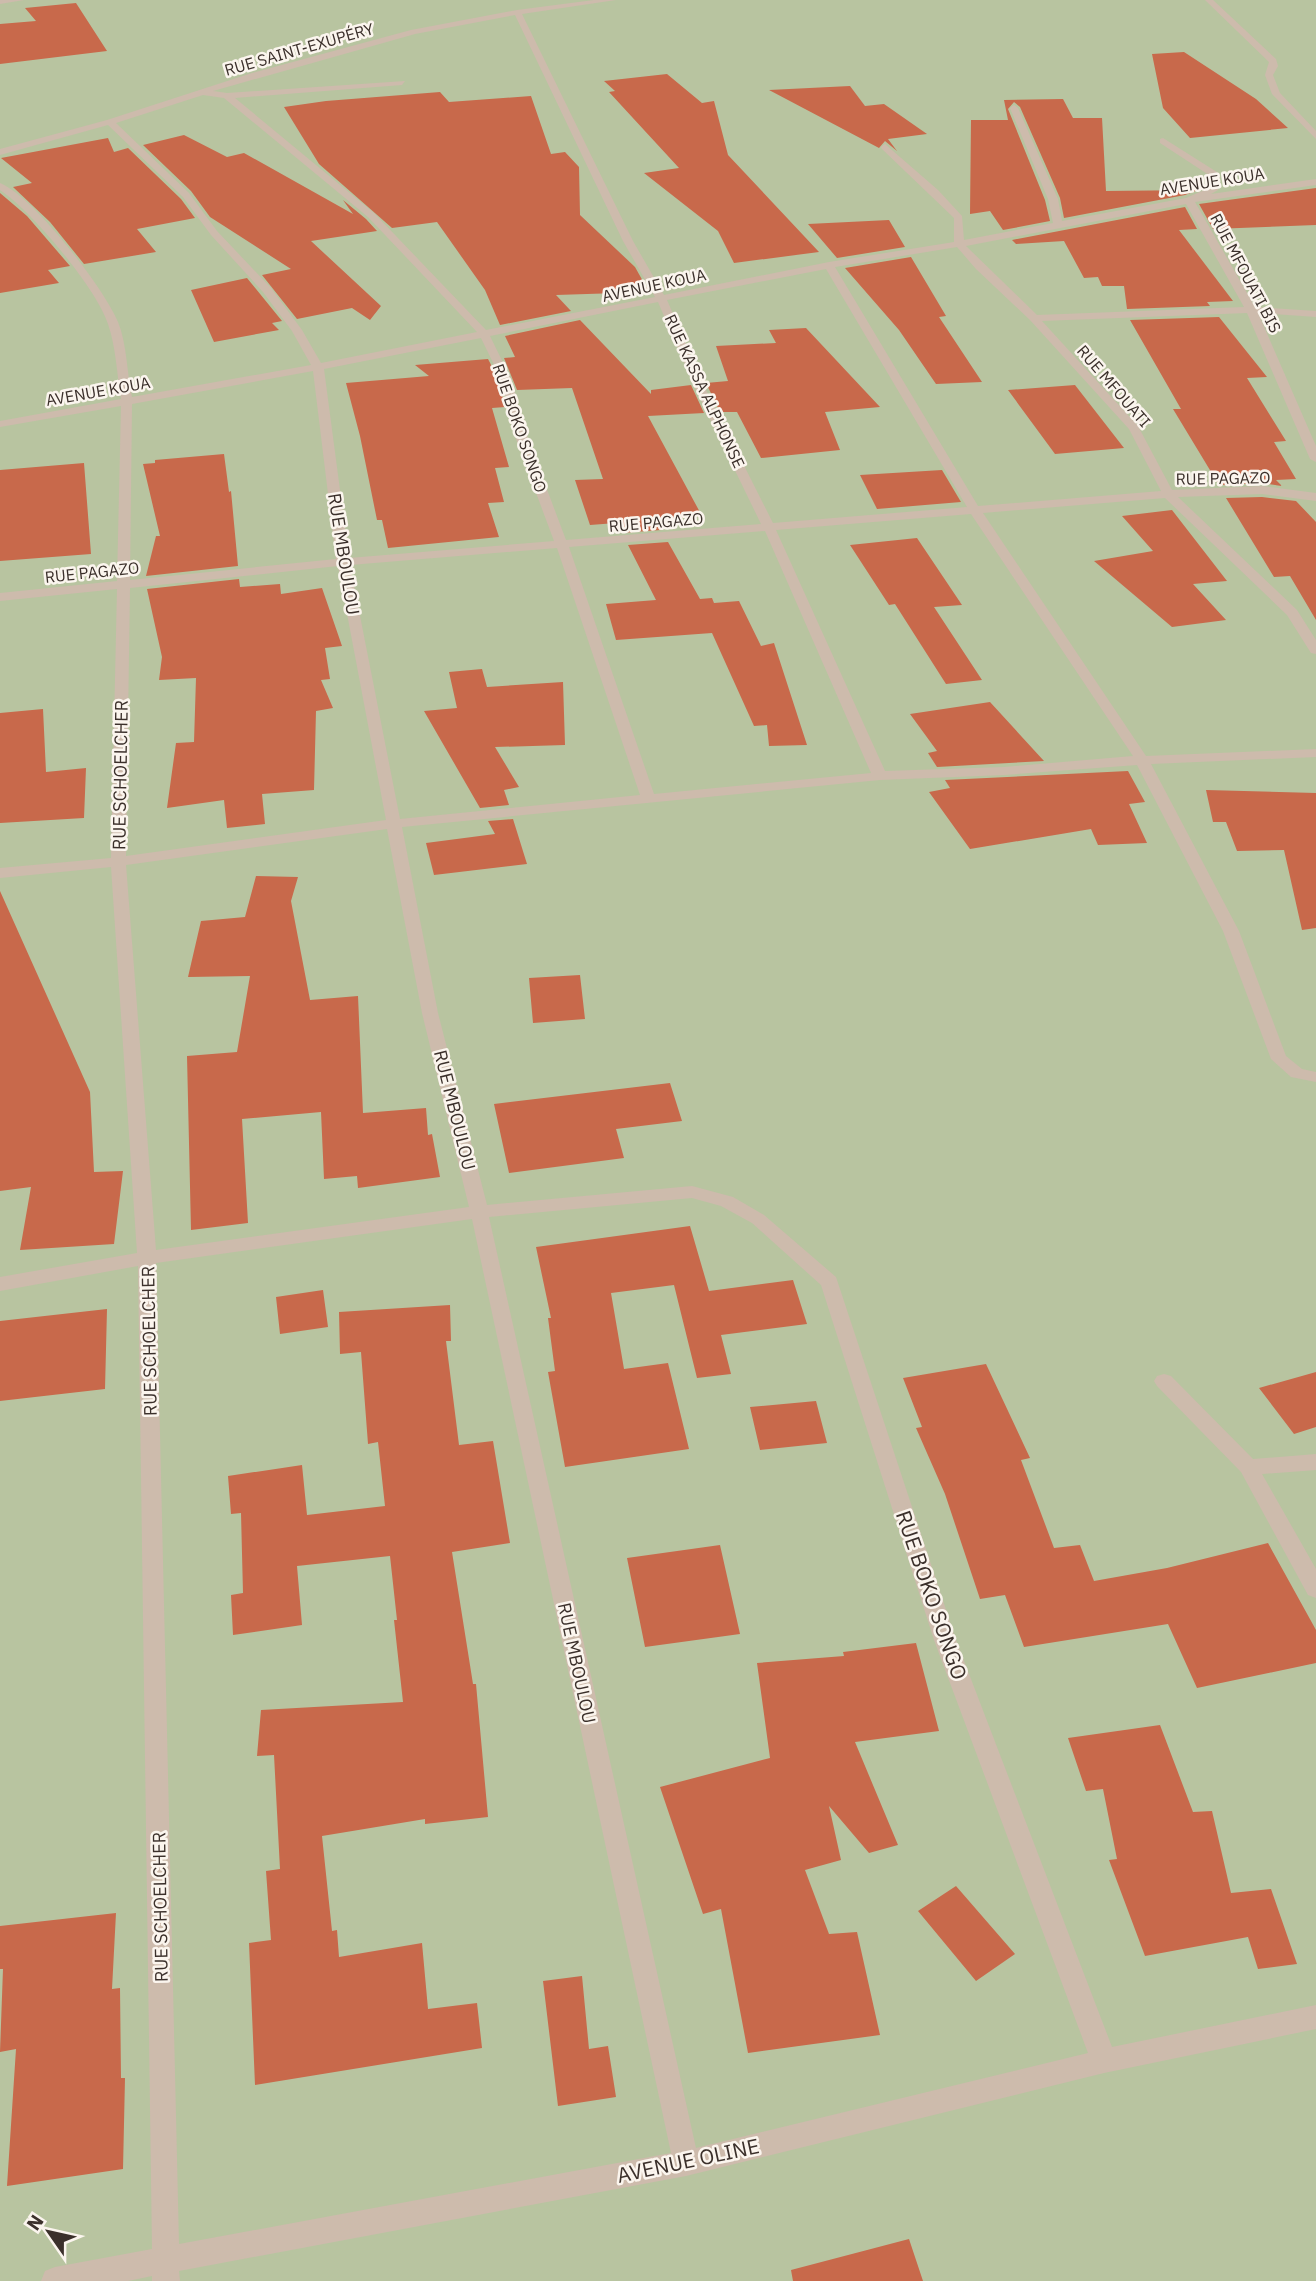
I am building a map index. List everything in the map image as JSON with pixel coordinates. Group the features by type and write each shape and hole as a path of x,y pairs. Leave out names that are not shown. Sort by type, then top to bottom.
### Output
{"street":[{"path":"0,2 20,0"},
{"name":"RUE SAINT-EXUPÉRY","path":"0,152 403,35 516,12 612,0"},
{"path":"1209,0 1273,61 1274,66 1269,75 1276,94 1316,136"},
{"name":"RUE KASSA ALPHONSE","path":"516,12 628,241 663,299 701,390 769,527 880,776"},
{"path":"203,92 227,96 402,83"},
{"name":"RUE BOKO SONGO","path":"227,96 371,215 484,334 506,379 522,439 562,546 648,798"},
{"path":"1014,108 1053,198 1058,224"},
{"name":"RUE MBOULOU","path":"110,122 186,195 214,233 267,290 297,330 318,367 344,562 430,1013 479,1212 686,2163"},
{"name":"RUE MFOUATI BIS","path":"1163,141 1217,176 1213,190 1189,200 1251,310 1316,459"},
{"path":"885,147 935,192 959,218 959,244"},
{"name":"AVENUE KOUA","path":"5,423 318,367 829,265 906,255 1189,200 1316,182"},
{"name":"RUE SCHOELCHER","path":"0,186 19,198 88,278 113,323 127,401 118,862 147,1258 166,2269"},
{"name":"RUE MFOUATI","path":"959,244 1034,318 1134,428 1168,494 1292,613 1316,650"},
{"path":"829,265 976,512 1142,760 1231,931 1279,1059 1297,1073 1316,1077"},
{"path":"1034,318 1251,310 1316,314"},
{"path":"0,408 5,423"},
{"name":"RUE PAGAZO","path":"0,597 344,562 976,512 1168,494 1262,490 1316,497"},
{"path":"0,873 118,862 392,824 880,776 1004,771 1142,760 1316,753"},
{"name":"RUE BOKO SONGO","path":"0,1284 147,1258 479,1212 692,1192 727,1201 758,1219 829,1282 945,1640 1104,2061"},
{"path":"1164,1381 1248,1467 1316,1589"},
{"path":"1248,1467 1316,1462"},
{"name":"AVENUE OLINE","path":"55,2281 166,2269 686,2163 1104,2061 1316,2017"}],"green space":[{"path":"0,0 1316,0 1316,2281 0,2281"}],"building":[{"path":"76,3 107,51 0,64 0,24 36,21 25,8"},
{"path":"1184,52 1256,99 1288,128 1190,138 1163,108 1152,54"},
{"path":"667,74 702,103 714,101 728,155 819,252 734,263 718,231 644,173 679,168 609,92 615,91 604,81"},
{"path":"850,86 865,106 884,104 927,134 888,139 897,151 885,141 879,148 769,90"},
{"path":"440,92 449,102 531,96 551,154 565,152 579,167 580,215 635,267 649,292 556,295 571,311 500,325 485,290 437,222 392,228 319,164 284,107"},
{"path":"1063,99 1073,118 1102,118 1106,191 1198,190 1185,195 1064,218 1060,198 1020,107 1014,102 1008,109 1045,200 1050,221 1003,230 990,211 970,214 971,120 1008,120 1004,100"},
{"path":"184,135 227,157 244,153 353,214 343,200 366,219 377,231 311,241 381,306 370,320 352,308 297,319 262,275 291,269 210,217 191,191 143,145"},
{"path":"108,138 114,152 128,148 181,199 195,218 137,229 156,252 84,264 50,222 13,187 32,183 1,158"},
{"path":"1316,188 1316,225 1213,229 1199,204"},
{"path":"0,193 27,216 70,266 48,270 59,283 0,293"},
{"path":"1185,207 1197,229 1179,230 1233,301 1207,302 1210,306 1127,309 1124,286 1102,286 1098,277 1084,278 1064,241 1016,244 1012,240"},
{"path":"889,220 905,247 837,258 808,224"},
{"path":"911,257 946,316 939,317 982,382 936,384 899,330 845,268"},
{"path":"247,278 282,321 272,323 279,330 214,342 191,290"},
{"path":"1219,317 1267,377 1247,378 1286,441 1274,442 1296,479 1276,480 1282,486 1262,483 1219,485 1173,409 1181,409 1130,320"},
{"path":"580,320 651,394 651,390 691,385 704,413 648,416 702,516 655,520 661,530 621,533 616,523 590,525 575,480 603,479 572,388 517,390 504,358 515,357 505,336"},
{"path":"806,328 880,407 825,412 840,450 761,458 737,412 720,412 706,383 728,381 716,346 776,343 769,330"},
{"path":"488,359 499,380 505,407 492,408 509,467 495,468 504,502 488,503 499,537 388,548 382,520 377,520 346,383 429,376 415,365"},
{"path":"1075,385 1124,448 1055,454 1008,390"},
{"path":"224,454 229,492 231,491 238,566 146,576 156,536 160,536 143,464 155,463 155,460"},
{"path":"84,463 91,554 0,561 0,470"},
{"path":"942,470 961,502 877,509 860,475"},
{"path":"1262,497 1296,501 1316,522 1316,620 1290,576 1274,577 1226,498"},
{"path":"1172,510 1227,581 1193,584 1226,620 1172,627 1094,561 1153,551 1122,516"},
{"path":"917,538 962,605 934,607 982,680 946,684 895,604 889,605 850,545"},
{"path":"668,542 700,599 712,598 714,603 739,601 761,646 774,643 807,745 769,746 767,725 754,726 712,633 616,640 606,604 656,600 628,545"},
{"path":"239,579 240,587 280,584 281,594 322,588 342,646 325,648 330,679 321,680 333,708 316,711 314,790 262,794 265,824 227,828 224,800 167,808 176,743 194,742 196,678 159,680 162,657 147,589"},
{"path":"482,669 487,687 563,682 565,745 495,747 519,787 504,790 509,805 480,808 424,711 457,708 449,672"},
{"path":"990,702 1044,761 937,767 928,753 937,751 910,714"},
{"path":"43,709 46,772 86,768 84,818 0,823 0,713"},
{"path":"1128,771 1145,802 1129,804 1147,843 1098,845 1091,829 970,849 929,792 950,788 945,780"},
{"path":"1206,790 1316,793 1316,928 1302,930 1284,850 1237,851 1226,822 1213,822"},
{"path":"513,819 527,864 434,875 426,843 495,834 488,821"},
{"path":"256,876 298,877 291,901 310,1000 358,996 363,1113 426,1108 428,1135 432,1134 440,1177 358,1188 357,1176 324,1179 321,1112 242,1119 248,1223 191,1230 187,1056 237,1052 250,976 188,977 201,921 245,917"},
{"path":"0,891 90,1092 94,1172 123,1171 114,1244 20,1250 31,1187 0,1191"},
{"path":"580,975 585,1019 533,1023 529,978"},
{"path":"670,1083 682,1121 616,1129 624,1158 509,1173 494,1104"},
{"path":"690,1226 709,1291 793,1280 807,1324 721,1335 731,1374 697,1378 674,1285 611,1293 624,1369 668,1363 689,1449 565,1467 548,1372 555,1371 548,1318 551,1318 536,1247"},
{"path":"323,1290 328,1327 280,1334 276,1297"},
{"path":"450,1305 451,1341 446,1341 459,1445 493,1441 510,1543 452,1552 473,1684 476,1684 488,1817 425,1824 425,1819 322,1836 332,1931 337,1930 339,1957 422,1943 428,2009 477,2003 482,2048 255,2085 249,1943 271,1940 266,1871 280,1869 274,1755 257,1756 261,1710 403,1702 390,1556 297,1566 302,1625 233,1635 231,1595 243,1593 241,1513 231,1514 228,1476 302,1465 307,1515 385,1506 378,1442 368,1444 361,1352 340,1354 339,1312"},
{"path":"107,1309 105,1389 0,1401 0,1321"},
{"path":"986,1364 1030,1458 1021,1460 1054,1548 1080,1545 1094,1581 1167,1568 1268,1543 1316,1630 1316,1663 1197,1688 1168,1624 1024,1647 1005,1595 980,1599 945,1494 916,1428 922,1427 903,1378"},
{"path":"1316,1372 1316,1427 1294,1434 1259,1388"},
{"path":"816,1401 827,1443 760,1450 750,1407"},
{"path":"720,1545 740,1634 645,1647 627,1558"},
{"path":"916,1643 939,1731 855,1742 898,1845 869,1853 829,1806 841,1860 805,1870 829,1934 857,1932 880,2035 748,2053 721,1909 703,1914 660,1787 770,1758 757,1663 844,1656 843,1652"},
{"path":"1160,1725 1193,1812 1212,1811 1231,1893 1271,1889 1297,1964 1258,1969 1248,1937 1145,1956 1109,1860 1117,1859 1103,1789 1086,1791 1068,1738"},
{"path":"956,1886 1015,1954 976,1981 918,1911"},
{"path":"116,1913 112,1989 120,1988 121,2078 125,2078 123,2169 7,2186 16,2049 0,2052 3,1969 0,1969 0,1926"},
{"path":"582,1976 589,2049 608,2046 616,2097 558,2106 543,1981"},
{"path":"909,2239 923,2281 793,2281 791,2270"}]}
